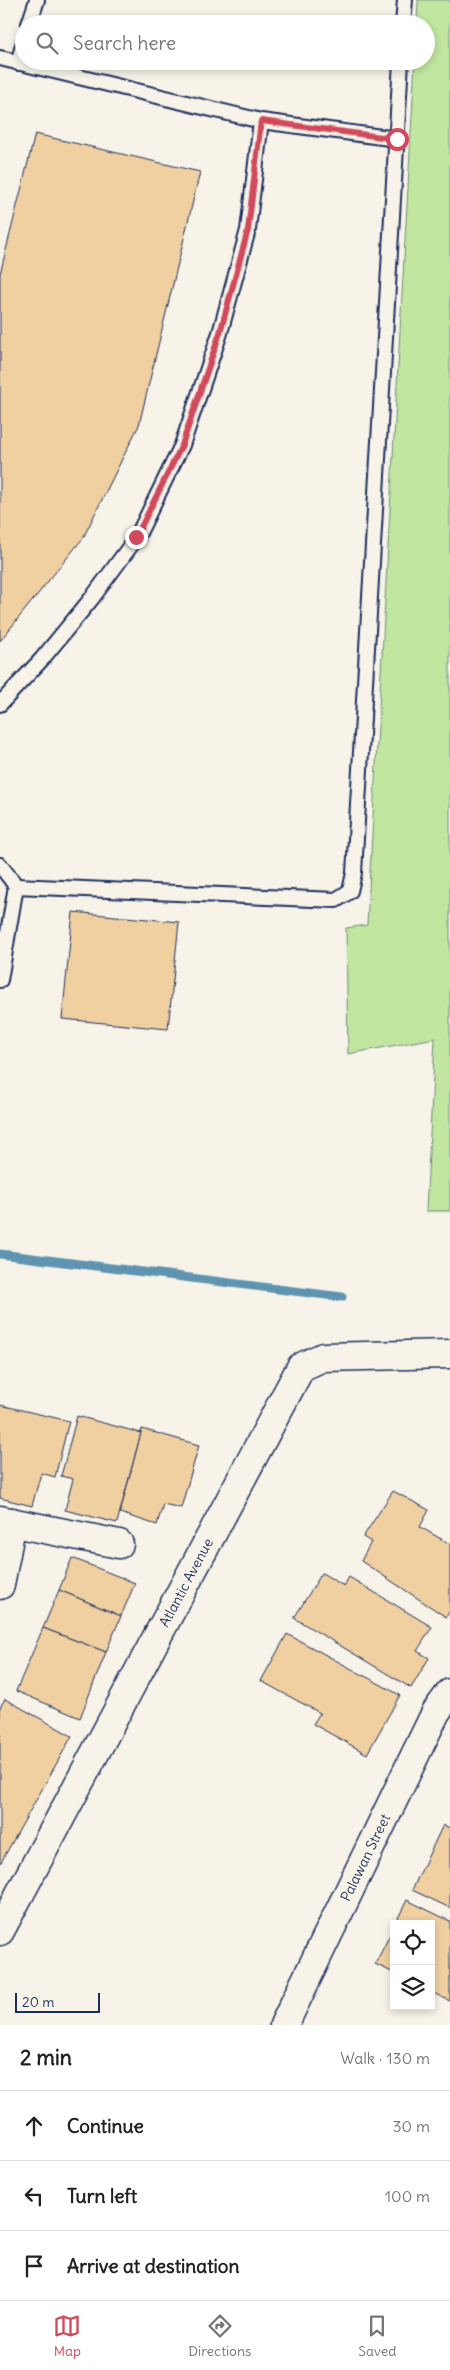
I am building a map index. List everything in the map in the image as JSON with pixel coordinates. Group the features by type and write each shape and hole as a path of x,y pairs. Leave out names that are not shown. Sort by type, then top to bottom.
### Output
{"street":[{"name":"Atlantic Avenue","path":"3,1916 301,1366 323,1357 450,1354"},
{"path":"0,1585 6,1521 119,1544"},
{"name":"Palawan Street","path":"284,2025 436,1712 450,1693"}],"lane":[{"path":"32,15 37,0"},
{"path":"404,15 405,0"},
{"path":"0,58 15,62"},
{"path":"47,70 261,121 397,139"},
{"path":"16,886 336,900 350,891 354,873 401,70"},
{"path":"0,704 42,659 92,598 136,537 182,445 220,333 248,230 261,121"},
{"path":"0,865 16,886 0,980"}],"green space":[{"path":"418,0 450,0 450,1211 426,1211 435,1038 348,1054 346,928 367,925 414,70 435,70 435,15 417,15"}],"building":[{"path":"35,134 200,172 139,425 83,538 0,641 0,274"},
{"path":"73,912 179,922 168,1029 62,1019"},
{"path":"0,1405 69,1421 55,1477 41,1473 32,1506 0,1498"},
{"path":"77,1416 141,1433 117,1523 65,1510 73,1479 61,1476"},
{"path":"142,1429 199,1445 181,1508 163,1504 157,1525 120,1513"},
{"path":"393,1491 429,1510 420,1527 450,1544 450,1611 446,1617 361,1561 371,1542 363,1537"},
{"path":"72,1558 135,1583 121,1616 59,1590"},
{"path":"322,1573 344,1586 349,1577 432,1627 417,1651 429,1658 411,1688 294,1618"},
{"path":"59,1590 121,1616 106,1652 43,1628"},
{"path":"43,1628 106,1652 80,1718 16,1691"},
{"path":"287,1634 400,1695 367,1754 313,1724 320,1713 261,1681"},
{"path":"5,1699 72,1736 0,1864 0,1707"},
{"path":"443,1825 450,1828 450,1908 412,1890"},
{"path":"407,1900 450,1921 450,2001 435,1994 435,1920 397,1920"},
{"path":"390,1935 390,1971 375,1964"}],"waterway":[{"path":"0,1254 342,1297"}],"route":[{"path":"136,537 182,445 220,333 248,230 261,121 397,139"}]}
